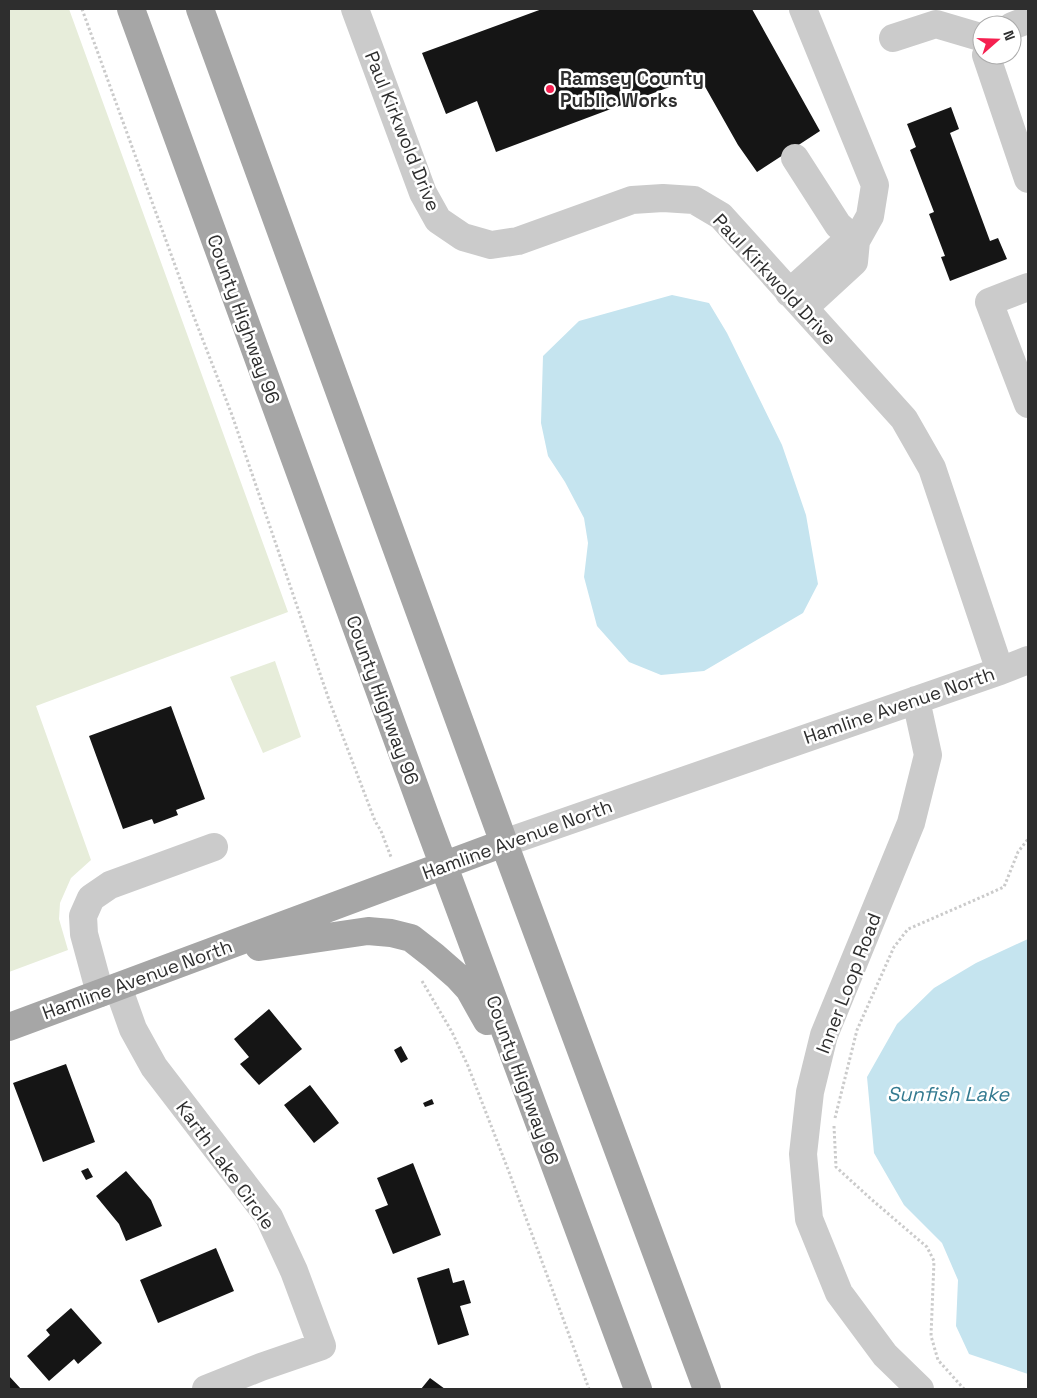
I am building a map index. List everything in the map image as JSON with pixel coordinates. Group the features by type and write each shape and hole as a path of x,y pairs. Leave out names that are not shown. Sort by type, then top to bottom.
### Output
{"main road":[{"name":"County Highway 96","path":"131,9 443,865 638,1389"},
{"path":"200,9 504,843 707,1389"},
{"name":"Hamline Avenue North","path":"9,1027 504,843"},
{"path":"194,958 298,940 368,931 392,933 411,938 444,964 469,990 530,1100"}],"street":[{"name":"Paul Kirkwold Drive","path":"355,9 423,193 438,220 463,237 491,245 518,241 632,200 663,198 694,200 721,216 904,419 932,468 1000,671"},
{"path":"797,300 854,262 856,241 870,216 874,185 802,9"},
{"path":"893,38 936,24 972,39"},
{"path":"989,65 1028,179"},
{"path":"794,158 838,225 856,241"},
{"path":"1028,287 990,302 1028,404"},
{"name":"Hamline Avenue North","path":"504,843 1028,660"},
{"name":"Inner Loop Road","path":"916,700 928,755 911,823 824,1035 810,1092 803,1154 809,1219 839,1293 885,1355 920,1389"},
{"path":"109,990 84,934 83,916 91,898 110,885 214,846"},
{"name":"Karth Lake Circle","path":"109,990 133,1028 154,1068 269,1217 294,1270 322,1346 261,1367 206,1389"}],"path":[{"path":"82,9 192,312 232,415 342,738 375,821 381,830"},
{"path":"964,1389 938,1360 931,1336 934,1261 927,1247 836,1167 834,1122 857,1030 894,947 908,929 1004,886 1018,852 1028,839"},
{"path":"421,980 452,1032 468,1066 589,1389"}],"green space":[{"path":"9,9 69,9 288,612 36,706 91,860 71,878 60,903 59,919 68,950 9,972"},
{"path":"275,661 301,737 263,753 230,677"}],"water":[{"path":"672,295 709,303 727,333 782,445 806,515 818,584 803,613 704,671 661,675 629,662 597,626 584,577 588,543 584,518 565,482 548,456 541,423 543,356 579,321"},
{"name":"Sunfish Lake","path":"1028,939 1028,1374 969,1354 956,1326 958,1280 942,1243 904,1205 874,1153 867,1077 897,1024 934,988 976,963"}],"building":[{"name":"Ramsey County Public Works","path":"542,9 752,9 820,131 757,172 738,145 699,76 496,152 477,101 446,114 422,53"},
{"path":"951,107 959,129 950,133 990,241 998,238 1007,259 950,281 941,257 945,256 929,214 934,212 910,150 916,147 907,124"},
{"path":"171,706 205,799 176,810 178,815 154,824 152,819 123,829 89,736"},
{"path":"269,1009 302,1049 259,1085 240,1064 249,1057 234,1039"},
{"path":"401,1046 408,1059 401,1063 394,1050"},
{"path":"66,1064 95,1142 43,1162 13,1083"},
{"path":"310,1085 339,1123 314,1143 284,1105"},
{"path":"432,1099 434,1104 425,1107 423,1103"},
{"path":"413,1163 441,1235 393,1254 375,1210 388,1205 377,1178"},
{"path":"88,1168 93,1177 86,1180 81,1171"},
{"path":"126,1171 151,1200 162,1226 126,1241 119,1224 96,1196"},
{"path":"216,1248 234,1291 158,1323 140,1280"},
{"path":"449,1268 453,1283 464,1280 471,1303 460,1306 469,1335 438,1345 417,1278"},
{"path":"71,1308 102,1343 78,1364 74,1359 49,1381 27,1356 50,1335 46,1330"},
{"path":"9,1376 21,1389 9,1389"},
{"path":"430,1378 445,1389 421,1389"}],"place":[{"name":"Ramsey County Public Works","path":"550,89"}]}
